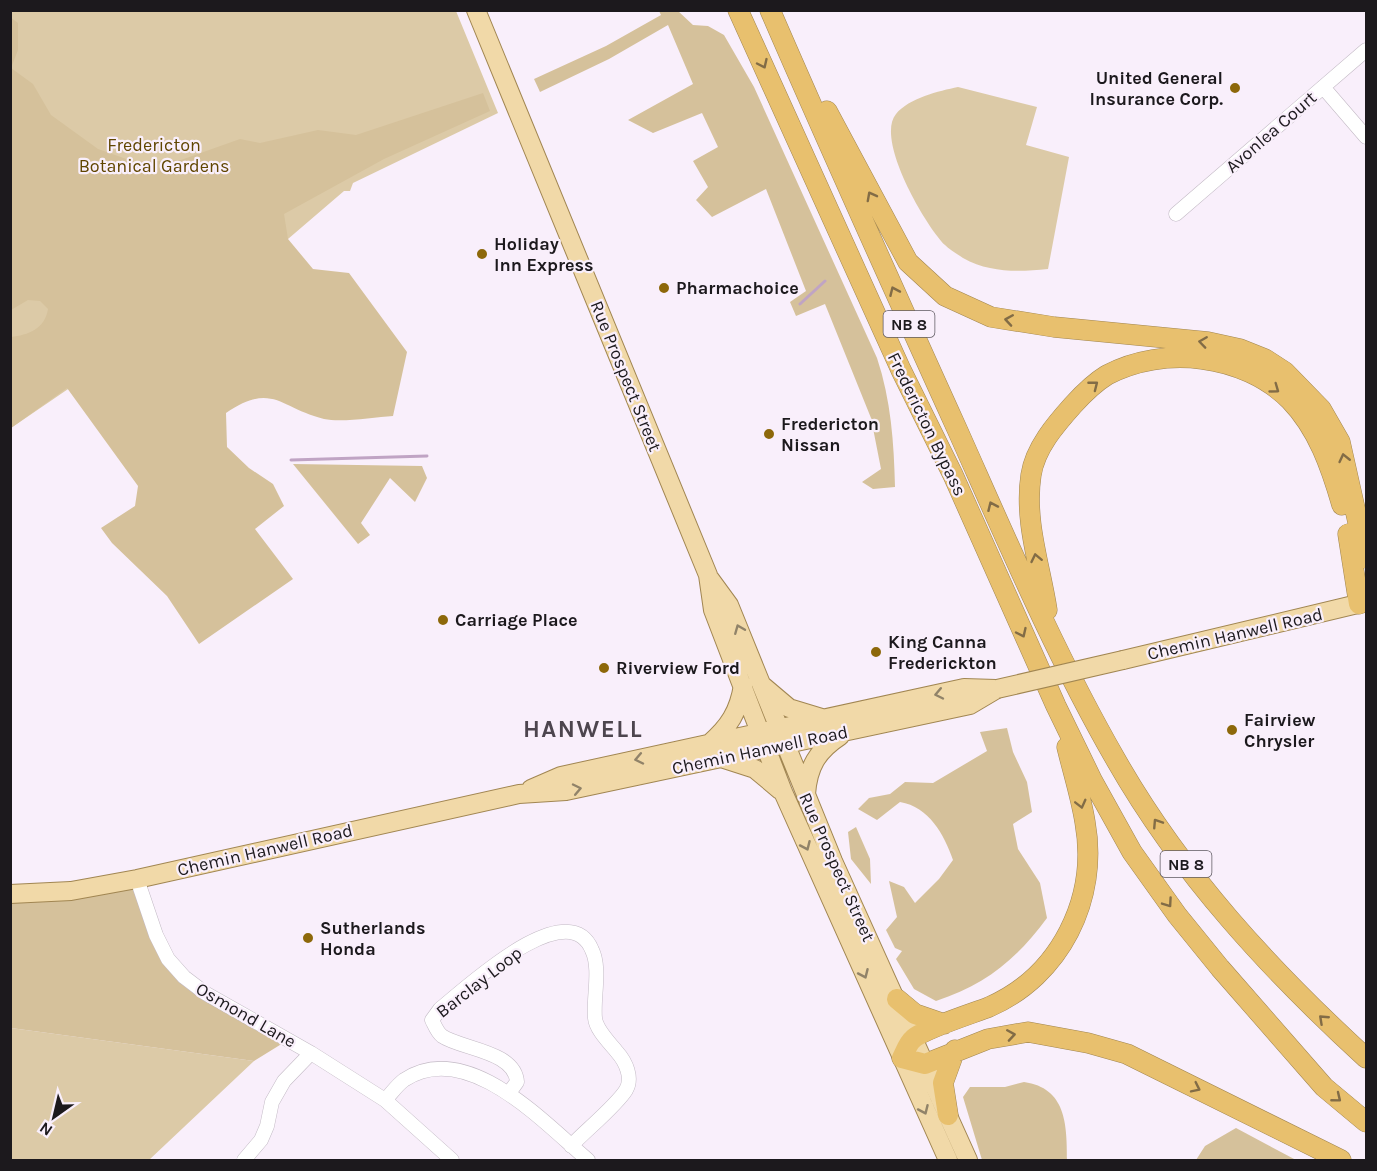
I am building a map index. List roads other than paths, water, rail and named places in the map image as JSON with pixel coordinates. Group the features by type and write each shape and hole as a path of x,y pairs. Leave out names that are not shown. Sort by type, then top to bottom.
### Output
{"highway":[{"name":"Fredericton Bypass","path":"738,10 901,370 953,475 1056,706"},
{"name":"Fredericton Bypass","path":"772,10 1050,636"},
{"path":"772,10 908,262 945,296 991,317 1054,327 1208,342 1265,359 1285,372 1321,409 1340,441 1363,524 1366,558"},
{"path":"1050,636 1032,539 1030,504 1031,473 1042,447 1055,424 1086,392 1106,376 1131,365 1185,357 1217,361 1241,369 1289,400 1307,423 1324,450 1334,476 1363,603"},
{"name":"NB 8","path":"1050,636 1117,762 1168,840 1262,958 1366,1058"},
{"path":"1056,706 1086,824 1088,862 1085,885 1072,929 1057,954 1037,976 1016,993 914,1038 902,1058 925,1064 955,1050 988,1039 1028,1032 1088,1042 1127,1054 1341,1161"},
{"name":"NB 8","path":"1056,706 1092,780 1132,852 1177,915 1324,1087 1366,1122"},
{"path":"897,999 915,1014 944,1024"},
{"path":"948,1115 943,1083 955,1050"}],"main road":[{"name":"Rue Prospect Street","path":"476,10 708,575 713,610 752,684 773,739 806,796 832,861 897,999 968,1161"},
{"name":"Chemin Hanwell Road","path":"773,739 826,719 964,688 997,689 1363,603"},
{"path":"783,792 755,769 714,751 740,702 752,684 789,708 826,719"},
{"name":"Chemin Hanwell Road","path":"10,894 71,891 137,879 519,794 561,776 773,739 846,732 970,705 997,689"},
{"path":"806,796 807,776 812,762 826,745 846,732"},
{"name":"Rue Prospect Street","path":"773,739 783,792 948,1161"}],"street":[{"name":"Avonlea Court","path":"1176,214 1366,50"},
{"path":"1323,87 1366,137"},
{"name":"Osmond Lane","path":"137,879 156,935 168,959 184,977 205,993 311,1053 385,1100 452,1161"},
{"name":"Barclay Loop","path":"509,1094 517,1082 512,1069 487,1052 443,1037 432,1020 440,1009 508,956 548,933 567,931 583,938 592,950 596,1022 621,1057 629,1073 626,1089 571,1146"},
{"name":"Osmond Lane","path":"244,1161 261,1140 267,1126 272,1102 280,1086 311,1053"},
{"path":"385,1100 404,1080 421,1073 448,1068 472,1073 509,1094 588,1161"}],"waterway":[{"path":"800,304 825,281"},
{"path":"291,460 427,456"}],"place":[{"name":"United General Insurance Corp.","path":"1235,88"},
{"name":"Holiday Inn Express","path":"482,254"},
{"name":"Pharmachoice","path":"664,288"},
{"name":"Fredericton Nissan","path":"769,434"},
{"name":"Carriage Place","path":"443,620"},
{"name":"King Canna Frederickton","path":"876,652"},
{"name":"Riverview Ford","path":"604,668"},
{"name":"Fairview Chrysler","path":"1232,730"},
{"name":"Sutherlands Honda","path":"308,938"}],"district":[{"name":"HANWELL","path":"583,729"}],"park label":[{"name":"Fredericton Botanical Gardens","path":"154,155"}]}
